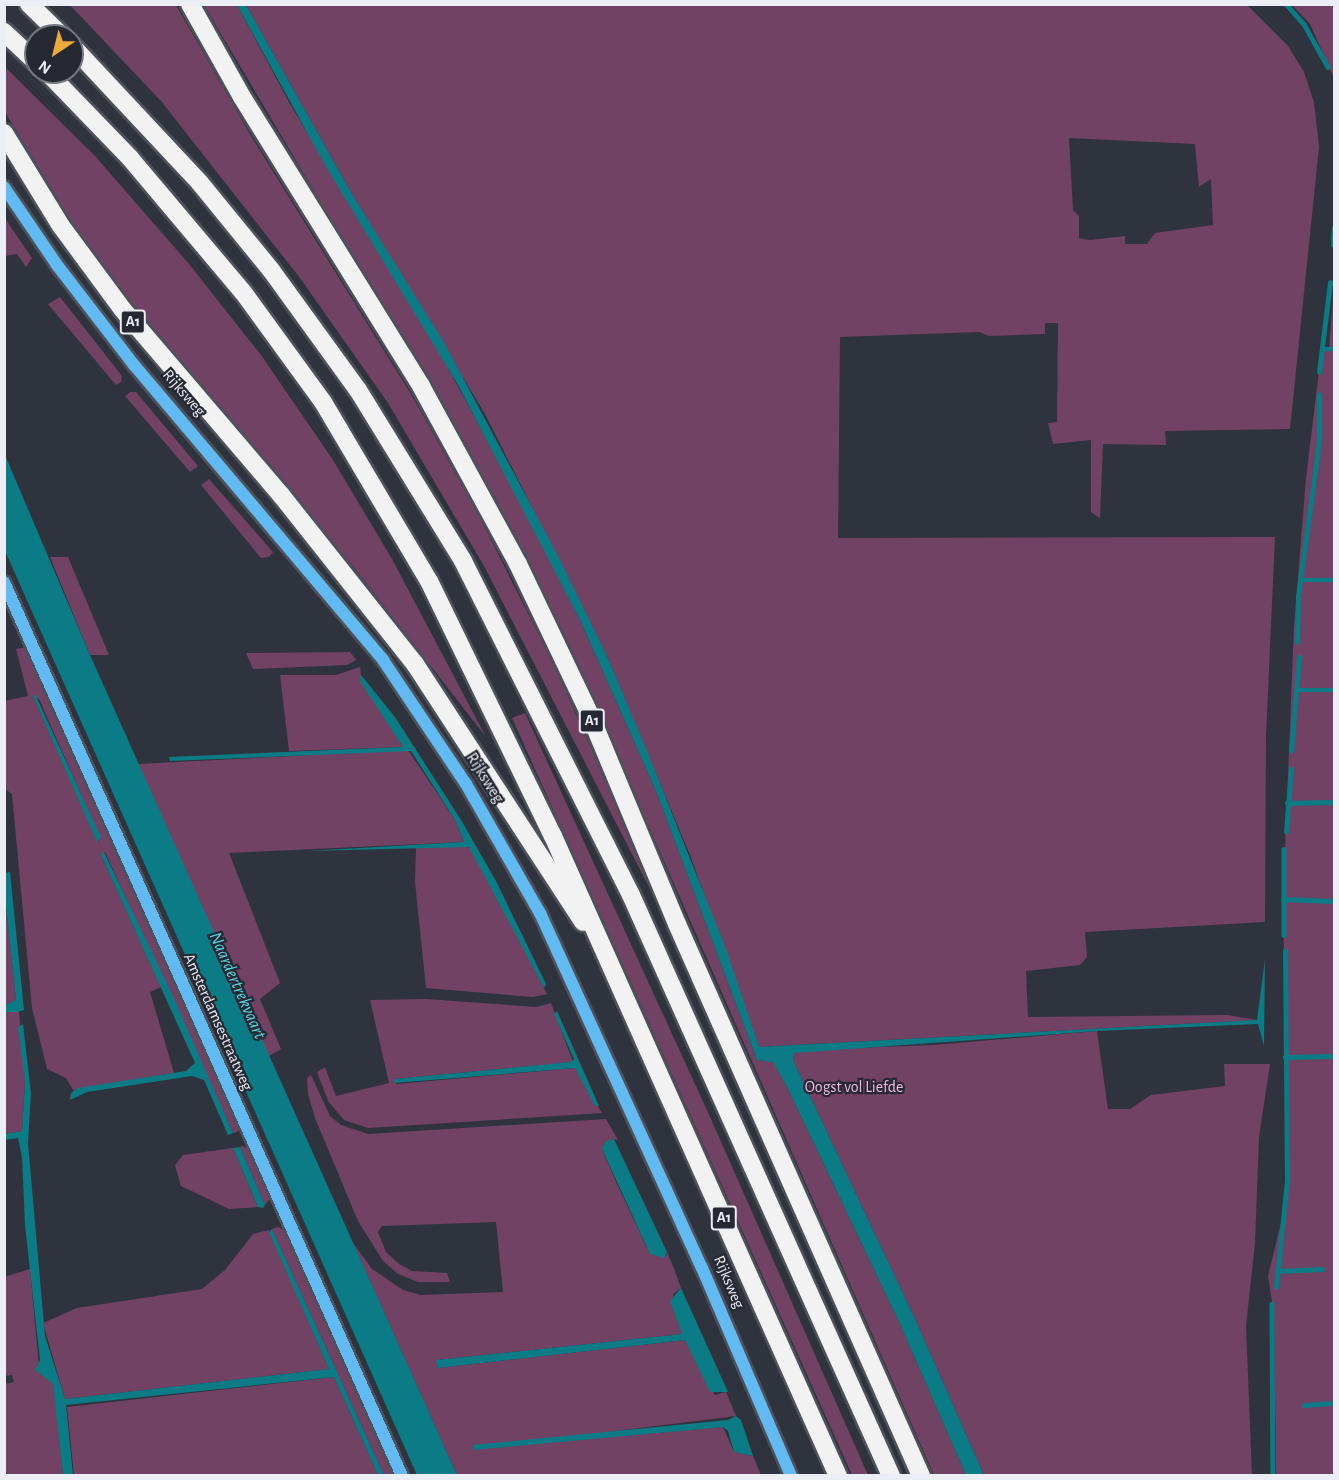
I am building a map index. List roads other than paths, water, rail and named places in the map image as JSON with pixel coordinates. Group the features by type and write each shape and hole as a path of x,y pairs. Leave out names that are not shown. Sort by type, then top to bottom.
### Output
{"highway":[{"path":"29,4 50,24"},
{"name":"A1","path":"190,4 242,97 421,386 518,564 590,715 677,924 921,1476"},
{"path":"4,32 24,51"},
{"name":"A1","path":"84,59 200,183 257,253 357,390 406,465 463,561 532,693 687,1017 891,1476"},
{"name":"A1","path":"59,84 191,228 323,402 434,592 494,709 609,961"},
{"name":"A1","path":"4,133 61,226 123,310 281,495 415,664 609,961"},
{"name":"Rijksweg","path":"609,961 838,1476"}],"main road":[{"name":"Rijksweg","path":"4,187 57,265 134,365 383,660 466,784 540,913 702,1268 791,1476"},
{"name":"Amsterdamsestraatweg","path":"4,582 402,1476"}],"water":[{"path":"237,5 246,5 352,194 445,344 557,554 607,656 650,758 726,949 759,1047 1257,1020 1265,959 1264,1046 1258,1024 1097,1031 794,1053 793,1060 916,1321 984,1475 966,1475 899,1322 787,1087 773,1062 757,1060 656,791 580,620 458,385 325,165"},
{"name":"Naardertrekvaart","path":"5,455 90,655 457,1475 417,1475 5,551"},
{"path":"361,675 395,717 461,820 496,881 546,984 544,988 469,847 306,851 464,842 455,820 411,751 170,761 169,757 403,747 360,681"},
{"path":"35,694 101,837 97,842 33,696"},
{"path":"104,852 173,996 233,1133 228,1135 204,1080 192,1076 87,1092 70,1100 71,1093 78,1088 186,1071 195,1063 101,855"},
{"path":"10,872 24,1010 17,1012 4,1012 5,1005 16,1000 4,888 5,873"},
{"path":"557,1011 599,1106 595,1106 575,1068 394,1083 395,1079 571,1062 574,1059 554,1014"},
{"path":"23,1024 31,1093 28,1143 45,1336 65,1399 329,1369 269,1232 272,1229 384,1475 378,1475 334,1377 66,1405 73,1475 63,1475 53,1384 35,1370 40,1360 25,1225 22,1157 18,1138 5,1140 5,1134 22,1131 25,1082 18,1027"},
{"path":"614,1139 667,1252 664,1258 650,1254 602,1149 606,1141"},
{"path":"240,1147 265,1205 263,1208 258,1207 233,1148"},
{"path":"681,1288 728,1392 710,1392 685,1340 438,1368 436,1360 682,1334 670,1301"},
{"path":"736,1416 741,1420 753,1456 734,1452 728,1431 723,1427 473,1450 473,1445 728,1420"}],"waterway":[{"path":"1286,4 1304,24 1328,67"},
{"path":"1333,245 1334,228"},
{"path":"1319,372 1330,283"},
{"path":"1324,349 1334,349"},
{"path":"1297,642 1298,597 1319,442 1319,395"},
{"path":"1301,580 1334,580"},
{"path":"1291,751 1299,657"},
{"path":"1297,690 1334,690"},
{"path":"1286,832 1291,769"},
{"path":"1287,803 1334,802"},
{"path":"1284,849 1284,935"},
{"path":"1283,899 1334,901"},
{"path":"1276,1287 1287,1180 1285,951"},
{"path":"1285,1057 1334,1056"},
{"path":"1277,1271 1322,1269"},
{"path":"1272,1304 1273,1476"},
{"path":"1304,1405 1334,1403"}],"park label":[{"name":"Oogst vol Liefde","path":"854,1087"}]}
